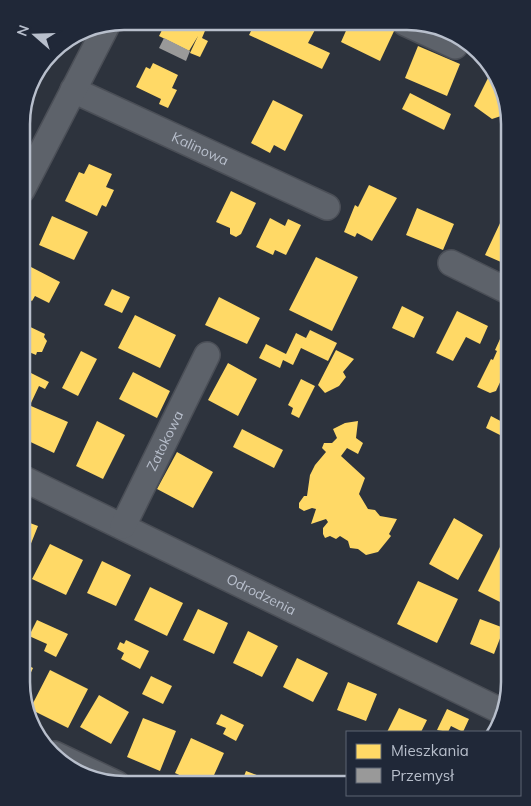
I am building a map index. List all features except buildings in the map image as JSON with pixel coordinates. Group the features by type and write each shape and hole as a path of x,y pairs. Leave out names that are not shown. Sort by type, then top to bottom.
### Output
{"street":[{"path":"30,174 103,32"},
{"path":"424,32 454,46"},
{"name":"Kalinowa","path":"73,90 327,207"},
{"path":"451,263 501,288"},
{"name":"Zatokowa","path":"123,526 208,355"},
{"name":"Odrodzenia","path":"30,482 497,709"}]}
